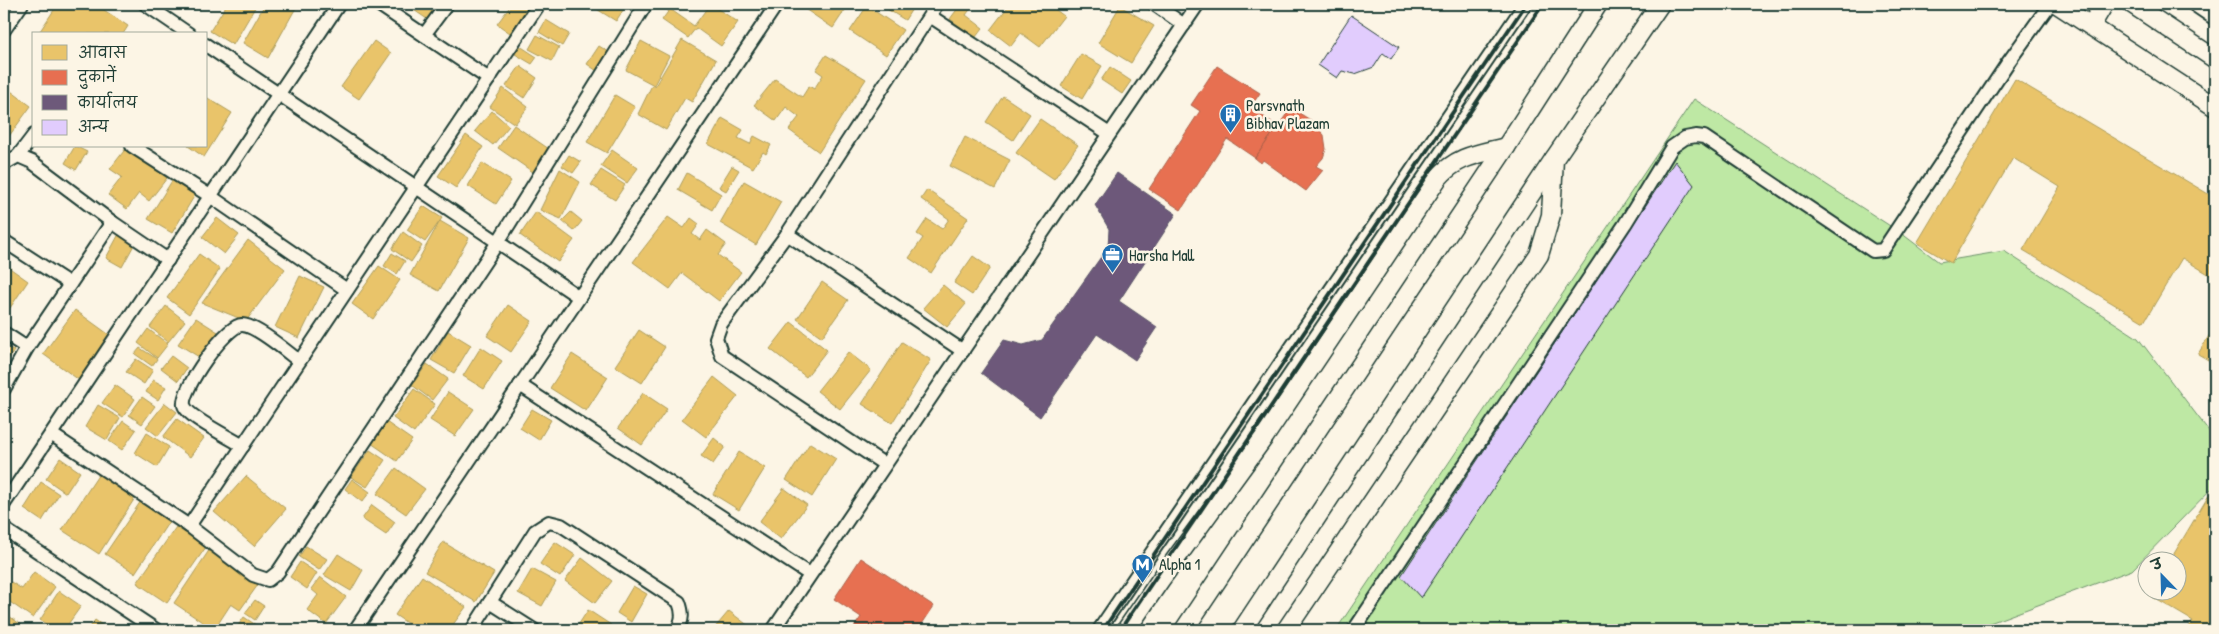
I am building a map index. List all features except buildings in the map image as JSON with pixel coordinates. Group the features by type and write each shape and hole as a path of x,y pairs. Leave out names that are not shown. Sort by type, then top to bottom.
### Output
{"street":[{"path":"4,30 22,4"},
{"path":"145,4 186,32"},
{"path":"4,504 339,4"},
{"path":"378,4 489,79"},
{"path":"424,35 447,4"},
{"path":"189,526 539,4"},
{"path":"51,434 189,526 253,576 268,580 278,572 498,242 646,4"},
{"path":"355,630 777,4"},
{"path":"884,464 722,356 716,338 721,324 787,234 937,4"},
{"path":"1154,4 1184,25"},
{"path":"773,630 809,574 963,351 1108,133 1198,4"},
{"path":"1099,630 1525,4"},
{"path":"1184,630 1506,147 1598,4"},
{"path":"1242,630 1554,159 1660,4"},
{"path":"1354,630 1625,224 1672,148 1685,138 1704,137 1873,251 1883,250 2007,64 2050,4"},
{"path":"2056,4 2215,107"},
{"path":"2091,26 2104,4"},
{"path":"2132,4 2215,59"},
{"path":"2193,4 2215,19"},
{"path":"930,16 1108,133"},
{"path":"208,46 579,297"},
{"path":"4,164 18,156 32,138"},
{"path":"1126,630 1265,436 1438,178 1448,166 1458,160 1506,147"},
{"path":"135,148 210,196 347,290"},
{"path":"18,156 32,162 112,222 168,260"},
{"path":"1286,630 1539,255 1551,214 1554,159"},
{"path":"4,389 27,348 112,222"},
{"path":"787,234 963,351"},
{"path":"4,241 70,284"},
{"path":"243,446 191,414 184,406 185,391 226,332 240,324 250,327 299,361"},
{"path":"4,333 27,348"},
{"path":"520,385 809,574"},
{"path":"472,630 535,530 549,522 560,525 679,602 682,612 681,623 677,630"},
{"path":"4,529 156,630"},
{"path":"490,602 534,630"}],"green space":[{"path":"1694,99 1901,233 1939,262 2004,251 2138,338 2215,439 2215,485 2150,552 2136,552 2136,566 2132,570 1971,630 1336,630"}],"railway":[{"path":"1103,630 1526,4"},
{"path":"1120,630 1543,4"}],"place":[{"name":"Parsvnath Bibhav Plazam","path":"1230,133"},
{"name":"Harsha Mall","path":"1113,274"},
{"name":"Alpha 1","path":"1143,583"}]}
